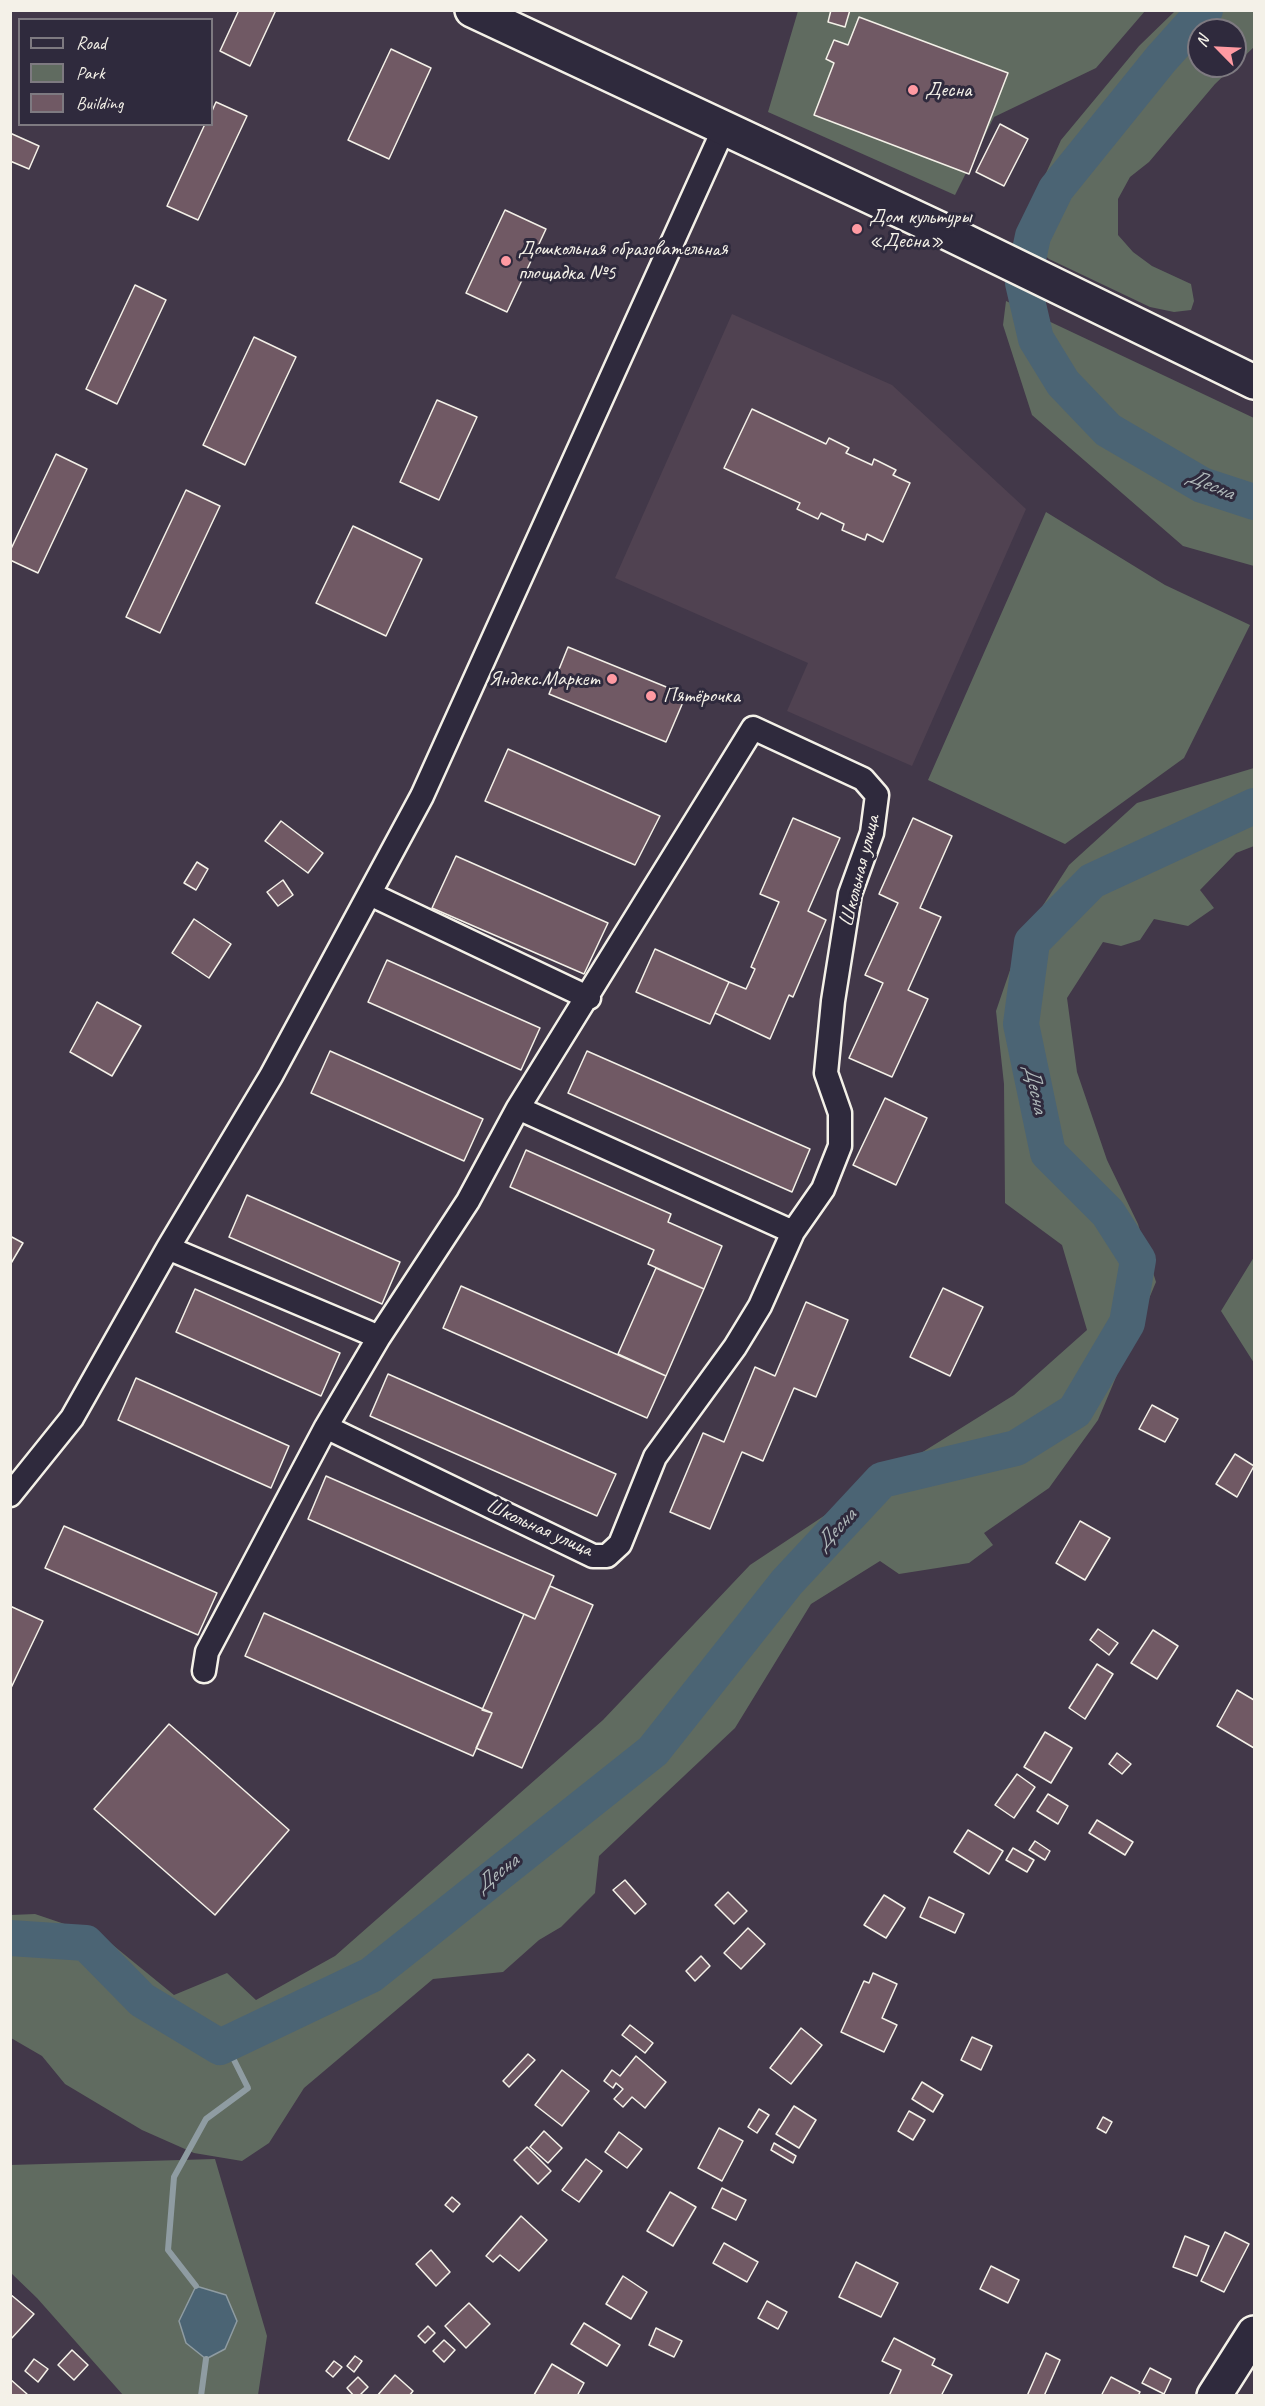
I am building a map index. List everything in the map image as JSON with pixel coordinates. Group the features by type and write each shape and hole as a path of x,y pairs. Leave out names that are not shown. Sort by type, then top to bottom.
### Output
{"street":[{"path":"472,10 649,95 946,232 1254,382"},
{"path":"10,1495 72,1418 168,1248 271,1077 422,796 724,128"},
{"name":"Школьная улица","path":"204,1671 207,1652 326,1427 379,1337 463,1209 518,1108 589,998 753,728 863,779 877,795 872,833 850,894 833,1001 825,1073 840,1113 840,1146 823,1189 793,1232 760,1306 735,1347 655,1457 620,1544 607,1556 593,1556 326,1427"},
{"path":"370,894 589,998"},
{"path":"518,1108 793,1232"},
{"path":"168,1248 379,1337"},
{"path":"1214,2396 1254,2333"}],"shaded area":[{"path":"732,314 892,385 1026,509 912,766 787,711 808,663 615,578"}],"green space":[{"name":"Десна","path":"798,11 1145,11 1096,68 994,117 955,195 768,112"},
{"path":"1175,11 1254,11 1254,47 1247,54 1247,18 1187,18 1187,78 1221,78 1149,162 1130,177 1118,199 1118,235 1133,252 1152,266 1191,284 1194,301 1191,310 1174,312 1150,307 1049,259 1035,247 1028,225 1036,195 1061,140 1139,46"},
{"path":"1006,301 1254,418 1254,566 1183,546 1032,415 1003,325"},
{"path":"1046,512 1165,585 1250,625 1184,758 1065,844 928,780"},
{"path":"1254,768 1254,846 1236,853 1200,890 1214,908 1188,926 1154,919 1140,940 1121,946 1103,942 1067,998 1077,1072 1107,1160 1138,1224 1156,1282 1098,1420 1049,1488 984,1533 993,1545 969,1563 899,1574 880,1561 811,1604 735,1728 599,1856 595,1893 561,1927 539,1940 503,1972 433,1979 304,2088 269,2143 242,2161 194,2153 142,2130 65,2084 42,2056 11,2038 11,1915 35,1914 103,1937 174,1995 227,1973 256,2000 335,1956 603,1720 750,1565 881,1478 1014,1395 1087,1330 1062,1245 1005,1203 1004,1084 996,1011 1020,941 1069,865 1137,803"},
{"path":"1254,1257 1254,1363 1221,1311"},
{"path":"215,2159 267,2336 258,2395 123,2395 37,2298 11,2273 10,2165"}],"water":[{"path":"196,2286 226,2295 237,2321 225,2349 206,2359 186,2343 179,2321"}],"building":[{"path":"239,10 276,10 250,66 220,51"},
{"path":"831,10 850,10 845,27 828,22"},
{"path":"859,17 1008,73 969,174 814,115 834,63 826,59 834,40 848,45"},
{"path":"391,49 431,68 389,159 348,140"},
{"path":"216,102 247,116 198,220 167,206 204,126 213,126 213,109"},
{"path":"1000,124 1028,139 1004,186 976,172"},
{"path":"10,133 39,146 29,169 10,161"},
{"name":"Дошкольная образовательная площадка №5","path":"505,210 546,229 507,312 466,293"},
{"path":"135,285 166,300 117,404 86,389"},
{"path":"254,337 296,357 245,465 203,445"},
{"path":"437,400 477,417 439,500 400,482"},
{"path":"752,409 826,444 829,438 849,448 846,453 872,465 874,459 896,470 893,475 910,483 883,542 867,534 865,540 842,530 844,524 821,513 818,519 797,509 800,503 724,468"},
{"path":"56,454 87,469 38,573 10,560 10,551"},
{"path":"186,490 220,506 160,633 126,617"},
{"path":"353,526 422,559 386,636 316,603"},
{"path":"568,647 686,695 666,742 549,694"},
{"path":"508,749 660,816 635,865 485,801"},
{"path":"793,818 840,838 808,911 826,920 793,997 789,995 770,1039 715,1013 729,982 746,989 755,969 751,967 779,902 760,894"},
{"path":"913,818 952,836 920,908 941,917 908,990 928,999 892,1077 849,1058 883,983 865,975 898,903 879,894"},
{"path":"281,821 323,853 308,873 265,841"},
{"path":"456,856 608,923 584,974 432,908"},
{"path":"197,862 208,869 196,890 184,883"},
{"path":"283,880 293,895 278,906 267,892"},
{"path":"194,919 231,944 209,978 172,953"},
{"path":"655,949 729,982 710,1024 636,992"},
{"path":"387,960 540,1028 521,1070 368,1002"},
{"path":"97,1002 141,1026 112,1076 70,1052"},
{"path":"330,1051 483,1119 464,1161 311,1093"},
{"path":"587,1051 810,1149 792,1192 568,1093"},
{"path":"885,1098 927,1118 896,1185 853,1165"},
{"path":"526,1150 671,1214 668,1222 722,1246 704,1289 648,1264 654,1250 510,1187"},
{"path":"247,1195 400,1262 382,1304 229,1237"},
{"path":"10,1236 23,1243 10,1265"},
{"path":"656,1268 704,1289 666,1376 618,1354"},
{"path":"461,1286 666,1376 647,1418 443,1328"},
{"path":"943,1288 983,1307 950,1376 910,1357"},
{"path":"195,1289 340,1353 321,1396 176,1332"},
{"path":"806,1302 848,1320 816,1397 794,1388 763,1461 742,1452 710,1529 670,1512 703,1433 724,1442 755,1367 775,1376"},
{"path":"388,1374 616,1474 597,1516 370,1416"},
{"path":"136,1378 289,1446 271,1488 118,1420"},
{"path":"1152,1405 1178,1419 1165,1442 1139,1429"},
{"path":"1235,1454 1254,1466 1237,1497 1216,1484"},
{"path":"326,1476 554,1576 535,1619 308,1519"},
{"path":"1080,1521 1110,1538 1085,1580 1056,1563"},
{"path":"64,1526 217,1593 198,1635 45,1568"},
{"path":"550,1586 593,1605 522,1768 476,1748 492,1713 482,1710 524,1614 535,1619"},
{"path":"10,1606 43,1621 10,1690"},
{"path":"264,1613 492,1713 473,1756 245,1656"},
{"path":"1098,1629 1118,1643 1109,1655 1090,1640"},
{"path":"1153,1630 1178,1646 1157,1679 1131,1663"},
{"path":"1097,1664 1113,1674 1085,1719 1069,1708"},
{"path":"1237,1690 1254,1700 1254,1748 1217,1726"},
{"path":"169,1724 289,1830 215,1915 94,1809"},
{"path":"1045,1732 1072,1748 1051,1783 1024,1767"},
{"path":"1117,1753 1131,1764 1122,1774 1109,1764"},
{"path":"1017,1774 1035,1787 1014,1818 995,1805"},
{"path":"1048,1794 1068,1806 1058,1824 1037,1811"},
{"path":"1097,1820 1133,1842 1125,1855 1089,1833"},
{"path":"968,1830 1003,1851 989,1874 954,1852"},
{"path":"1035,1841 1050,1851 1045,1860 1029,1850"},
{"path":"1013,1848 1034,1860 1027,1872 1006,1860"},
{"path":"625,1880 646,1904 635,1914 613,1890"},
{"path":"728,1892 747,1911 734,1924 715,1905"},
{"path":"884,1895 905,1908 886,1938 864,1925"},
{"path":"929,1897 964,1914 955,1933 920,1917"},
{"path":"748,1928 765,1944 741,1969 724,1953"},
{"path":"701,1956 710,1966 695,1981 686,1971"},
{"path":"873,1973 897,1984 882,2018 897,2025 884,2052 841,2032 864,1981 869,1983"},
{"path":"630,2025 653,2043 645,2053 622,2035"},
{"path":"801,2028 822,2045 791,2084 770,2068"},
{"path":"972,2037 992,2046 981,2070 961,2060"},
{"path":"528,2054 535,2060 509,2087 503,2081"},
{"path":"636,2056 666,2082 645,2108 632,2097 623,2107 614,2099 623,2089 616,2083 613,2088 604,2081 612,2070 620,2076"},
{"path":"562,2070 589,2091 562,2126 535,2105"},
{"path":"922,2082 943,2095 933,2112 912,2099"},
{"path":"794,2106 816,2120 799,2148 776,2134"},
{"path":"759,2109 769,2115 757,2133 748,2127"},
{"path":"909,2111 925,2120 913,2140 898,2131"},
{"path":"1103,2117 1112,2122 1106,2133 1097,2128"},
{"path":"719,2128 743,2141 722,2181 698,2168"},
{"path":"544,2131 562,2148 548,2163 530,2147"},
{"path":"619,2132 642,2149 627,2168 605,2152"},
{"path":"774,2143 796,2156 793,2163 771,2150"},
{"path":"527,2147 551,2171 538,2184 514,2160"},
{"path":"586,2159 602,2171 579,2202 562,2190"},
{"path":"722,2188 746,2200 736,2220 712,2208"},
{"path":"670,2192 696,2207 673,2246 647,2231"},
{"path":"452,2197 460,2204 453,2212 445,2205"},
{"path":"521,2216 547,2240 519,2271 500,2255 493,2262 486,2256"},
{"path":"1225,2232 1249,2244 1224,2292 1201,2281"},
{"path":"1185,2236 1209,2246 1197,2276 1173,2267"},
{"path":"724,2243 758,2262 747,2282 713,2263"},
{"path":"431,2250 450,2272 436,2286 416,2264"},
{"path":"856,2262 898,2283 881,2317 839,2297"},
{"path":"991,2266 1019,2280 1008,2303 980,2289"},
{"path":"623,2276 647,2292 631,2319 606,2304"},
{"path":"10,2294 34,2314 10,2340"},
{"path":"767,2301 787,2312 778,2329 758,2318"},
{"path":"469,2303 490,2324 466,2348 445,2326"},
{"path":"584,2323 620,2345 607,2366 571,2344"},
{"path":"428,2326 435,2333 425,2343 418,2336"},
{"path":"656,2328 682,2341 674,2357 649,2345"},
{"path":"894,2338 935,2359 932,2365 952,2375 941,2396 889,2396 901,2370 882,2361"},
{"path":"444,2340 455,2350 444,2362 433,2351"},
{"path":"72,2350 88,2365 74,2380 58,2365"},
{"path":"1046,2353 1060,2360 1044,2396 1027,2396"},
{"path":"355,2356 362,2361 354,2372 347,2366"},
{"path":"34,2359 48,2369 38,2382 25,2371"},
{"path":"334,2361 342,2367 333,2377 326,2371"},
{"path":"552,2364 584,2383 577,2396 534,2395"},
{"path":"1150,2368 1171,2379 1164,2394 1142,2383"},
{"path":"395,2375 413,2391 409,2396 377,2396"},
{"path":"358,2377 368,2387 359,2396 354,2396 347,2388"},
{"path":"1111,2377 1140,2392 1138,2396 1101,2396"},
{"path":"10,2379 27,2394 26,2396 10,2396"}],"waterway":[{"name":"Десна","path":"1205,10 1161,59 1056,189 1033,236 1023,283 1036,339 1063,383 1108,430 1202,485 1254,502"},
{"name":"Десна","path":"10,1938 86,1943 142,2000 220,2047 371,1975 653,1751 787,1582 882,1480 1016,1448 1075,1411 1127,1323 1138,1260 1108,1213 1048,1153 1021,1024 1032,942 1092,881 1254,806"},
{"path":"196,2286 168,2250 174,2177 206,2119 248,2088 226,2044"},
{"path":"201,2396 206,2359"}],"place":[{"name":"Десна","path":"913,90"},
{"name":"Дом культуры «Десна»","path":"857,229"},
{"name":"Дошкольная образовательная площадка №5","path":"506,261"},
{"name":"Яндекс.Маркет","path":"612,679"},
{"name":"Пятёрочка","path":"651,696"}]}
